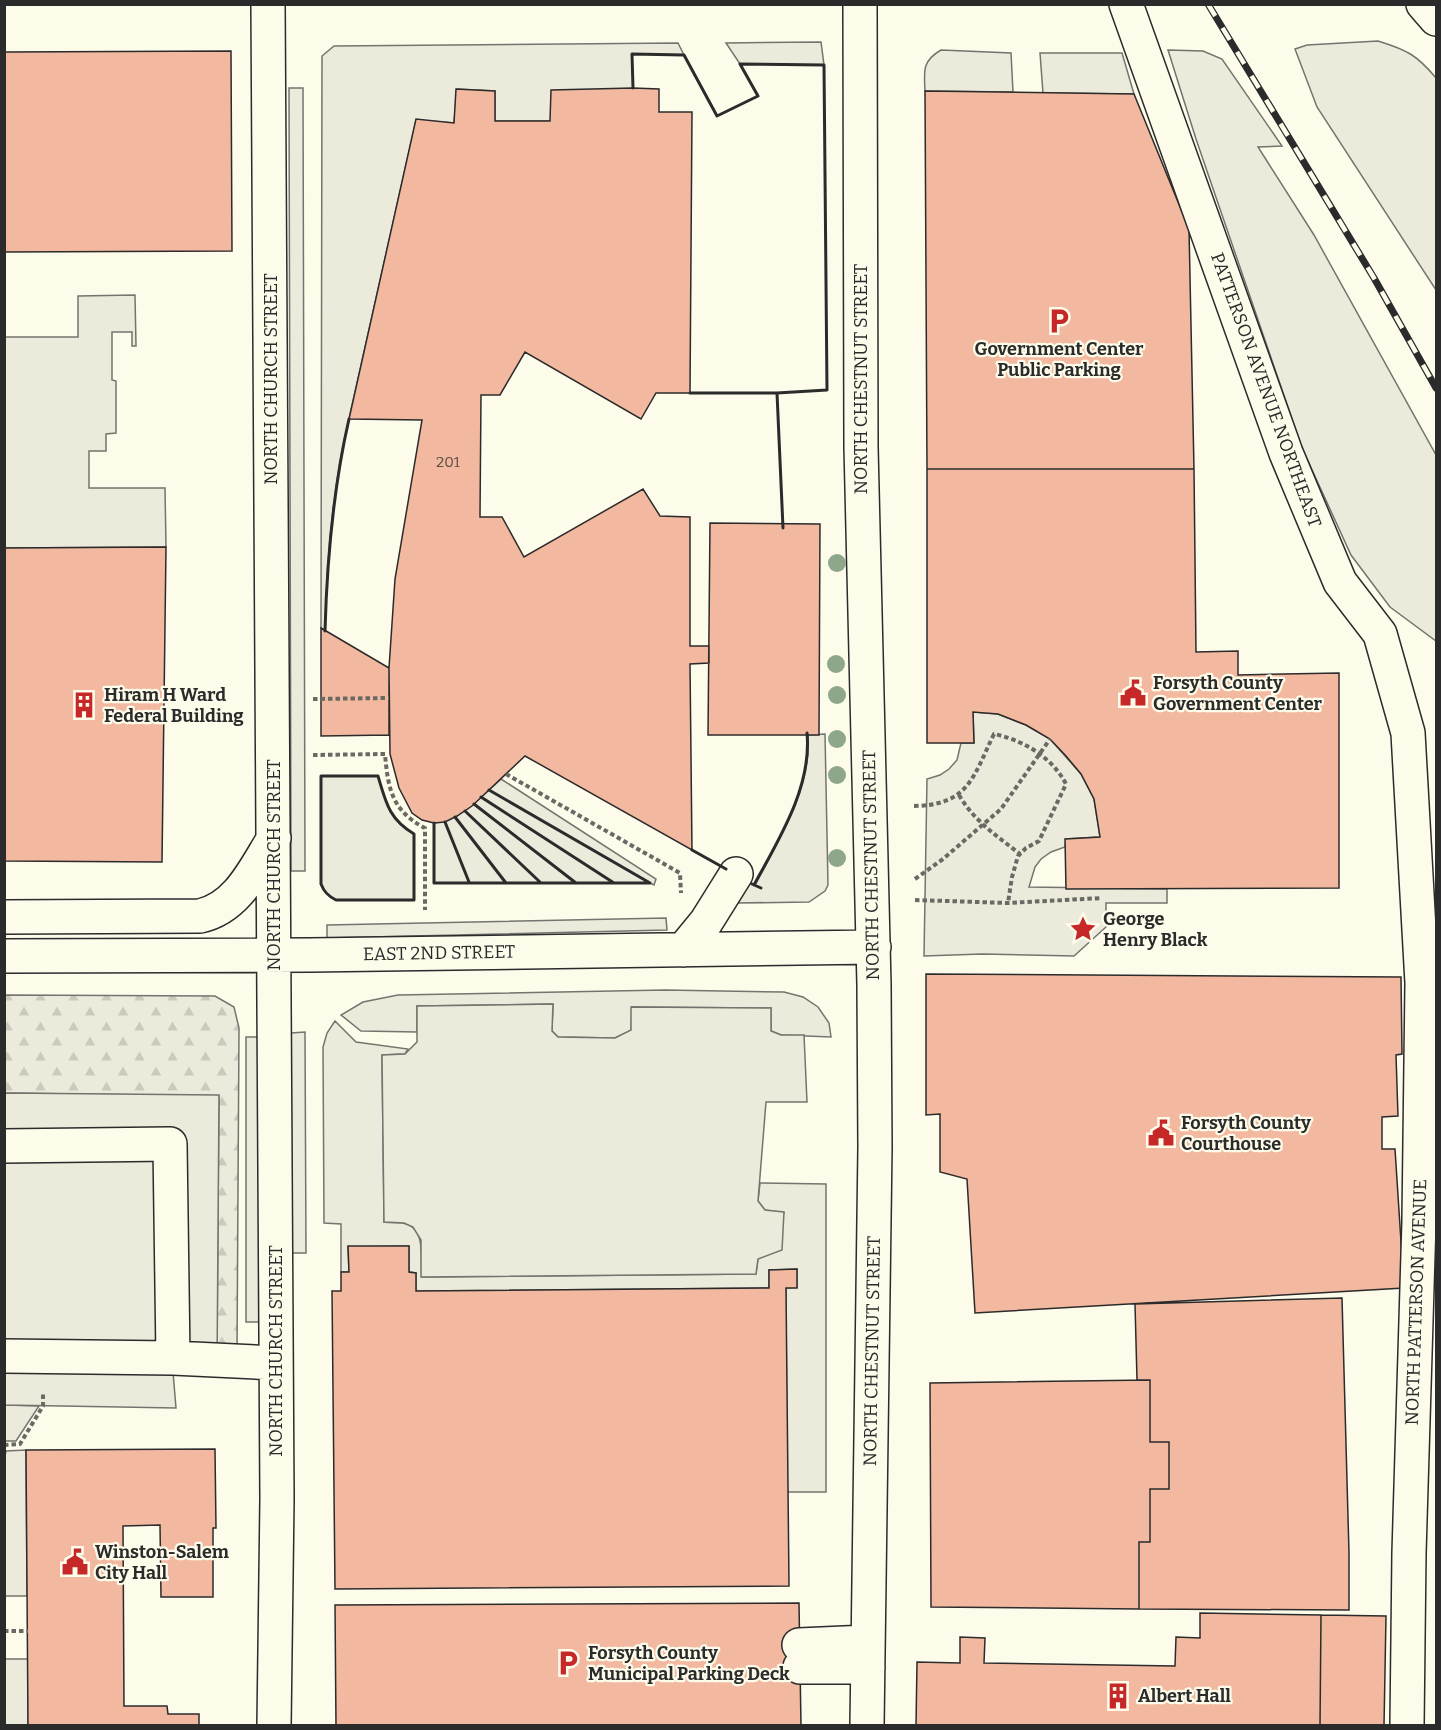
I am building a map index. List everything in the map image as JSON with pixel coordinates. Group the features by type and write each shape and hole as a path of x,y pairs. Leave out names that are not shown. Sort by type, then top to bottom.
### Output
{"street":[{"name":"NORTH CHURCH STREET","path":"268,4 277,1499 274,1725"},
{"name":"NORTH CHESTNUT STREET","path":"860,4 861,447 874,947 874,1148 867,1725"},
{"name":"PATTERSON AVENUE NORTHEAST","path":"1126,4 1286,453 1340,582 1380,634 1408,733 1415,878"},
{"path":"1423,4 1437,19"},
{"path":"4,917 200,916 212,914 225,906 242,888 274,838"},
{"path":"683,950 706,922 736,874"},
{"name":"NORTH PATTERSON AVENUE","path":"1407,1725 1422,995 1415,878"},
{"name":"EAST 2ND STREET","path":"4,957 874,947"},
{"path":"4,1146 170,1144 173,1358"},
{"path":"4,1356 173,1358 276,1363"},
{"path":"800,1656 867,1655"}],"path":[{"path":"313,699 389,698"},
{"path":"914,806 953,800 959,795 971,780 994,734 1018,740 1052,764 1066,784 1039,841 1020,854 1012,877 1008,903"},
{"path":"915,879 943,859 1001,809 1050,739"},
{"path":"313,755 385,754 387,777 399,810 410,820 425,828 425,910"},
{"path":"506,774 680,873 681,897"},
{"path":"959,795 981,825 1020,854"},
{"path":"915,900 1008,903 1102,898"},
{"path":"4,1445 20,1444 43,1406 43,1356"},
{"path":"4,1631 27,1631"}],"green space":[{"path":"1378,41 1411,54 1436,78 1436,290 1317,107 1295,49 1307,45"},
{"path":"821,42 824,65 740,64 726,43"},
{"path":"678,43 684,55 632,54 633,88 550,121 495,121 495,91 457,89 454,123 416,120 342,450 330,540 325,631 321,628 322,56 334,46"},
{"path":"941,50 1011,53 1013,92 925,91 925,67 930,58"},
{"path":"1168,50 1203,51 1222,59 1282,146 1258,147 1314,235 1436,455 1436,641 1390,607 1351,555 1302,448 1196,139"},
{"path":"1040,53 1122,53 1134,94 1043,93"},
{"path":"825,734 828,885 825,891 809,902 737,903 747,881 755,885 792,813 805,774 808,735"},
{"path":"321,776 378,776 390,810 399,822 414,834 414,900 336,900 325,892 321,884"},
{"path":"501,779 656,879 654,885 650,883 434,883 434,823 462,812"},
{"path":"665,990 784,992 803,997 818,1007 829,1023 831,1037 781,1035 771,1031 771,1008 632,1007 631,1031 615,1038 558,1037 552,1031 553,1004 417,1006 417,1032 361,1031 341,1015 363,1002 398,995"},
{"path":"4,995 215,996 234,1007 239,1028 237,1353 217,1352 219,1096 5,1093"},
{"path":"335,1021 356,1042 408,1049 405,1054 382,1055 384,1222 403,1223 416,1231 421,1245 422,1277 756,1274 758,1259 784,1213 765,1210 758,1201 760,1183 826,1184 826,1492 787,1492 786,1288 797,1287 797,1269 769,1270 769,1288 416,1291 416,1273 409,1272 409,1246 348,1247 349,1272 341,1272 341,1224 324,1223 323,1047 327,1033"},
{"path":"5,1405 39,1406 16,1441 5,1441"},
{"path":"26,1450 27,1596 5,1596 5,1456 6,1451"},
{"path":"5,1659 28,1659 28,1725 5,1726"}],"shaded area":[{"path":"289,88 303,88 305,871 291,871"},
{"path":"135,295 136,346 132,346 132,332 112,332 112,380 116,381 116,433 106,434 106,451 89,451 89,488 165,488 166,547 5,548 4,337 78,337 78,296"},
{"path":"973,712 998,714 1026,725 1050,739 1081,774 1094,799 1100,837 1066,839 1065,847 1041,859 1035,867 1029,887 1167,889 1167,903 1106,903 1106,927 1074,956 982,954 924,956 927,779 949,769 957,760 961,743 974,743"},
{"path":"666,918 667,930 327,938 327,925"},
{"path":"553,1004 552,1031 558,1037 615,1038 631,1030 631,1007 771,1008 771,1031 781,1035 804,1035 807,1102 766,1102 758,1201 765,1210 784,1212 782,1250 758,1259 756,1274 421,1277 421,1240 413,1227 404,1223 384,1222 382,1055 405,1054 417,1042 417,1006"},
{"path":"305,1032 306,1253 292,1253 291,1033"},
{"path":"246,1037 260,1037 260,1322 246,1322"},
{"path":"5,1093 219,1095 217,1371 173,1372 176,1408 5,1405"}],"building":[{"path":"231,51 232,251 4,252 4,52"},
{"path":"456,89 495,91 495,121 550,121 551,90 659,89 659,112 692,112 690,393 656,393 641,419 525,352 500,395 481,395 480,517 502,517 524,557 643,489 660,516 690,517 690,646 709,646 709,663 690,664 692,850 525,756 472,806 457,816 445,822 434,823 422,820 412,813 399,788 390,754 389,668 395,579 422,420 349,419 416,119 454,123"},
{"name":"Government Center Public Parking","path":"925,91 1134,94 1189,229 1194,469 927,469"},
{"name":"Forsyth County Government Center","path":"927,469 1194,469 1196,652 1238,651 1238,675 1339,673 1339,888 1066,889 1065,839 1100,837 1094,799 1081,774 1050,739 1026,725 998,714 973,712 974,743 927,743"},
{"path":"710,523 820,524 819,735 708,735"},
{"name":"Hiram H Ward Federal Building","path":"166,547 162,862 4,861 4,548"},
{"path":"321,628 389,668 389,735 321,736"},
{"name":"Forsyth County Courthouse","path":"926,974 1401,977 1402,1054 1396,1055 1398,1116 1382,1117 1382,1149 1395,1149 1404,1288 975,1313 967,1179 940,1172 940,1114 926,1115"},
{"path":"348,1246 409,1246 409,1272 416,1273 416,1291 769,1288 769,1270 797,1269 797,1288 786,1288 789,1586 335,1589 332,1291 341,1291 341,1272 349,1272"},
{"path":"1342,1298 1349,1610 1139,1609 1139,1542 1150,1542 1150,1489 1169,1489 1169,1442 1150,1442 1150,1380 1137,1380 1135,1304"},
{"path":"1150,1380 1150,1442 1169,1442 1169,1489 1150,1489 1150,1542 1139,1542 1139,1609 931,1607 930,1383"},
{"name":"Winston-Salem City Hall","path":"215,1449 216,1528 213,1528 213,1597 161,1597 160,1525 123,1526 124,1706 167,1706 168,1714 199,1714 199,1725 217,1726 28,1726 26,1450"},
{"name":"Forsyth County Municipal Parking Deck","path":"799,1603 801,1726 336,1726 335,1605"},
{"name":"Albert Hall","path":"1200,1613 1321,1615 1320,1726 916,1726 917,1662 960,1663 960,1637 985,1638 984,1663 1175,1666 1176,1637 1200,1638"},
{"path":"1321,1615 1386,1616 1384,1726 1320,1726"}],"railway":[{"path":"1208,4 1374,278 1436,388"}],"wall":[{"path":"633,88 632,54 684,55 717,116 758,96 740,64 824,65 827,390 777,393"},
{"path":"690,393 777,393 783,528"},
{"path":"325,631 332,524 349,419"},
{"path":"754,885 783,831 799,793 807,753 807,733"},
{"path":"321,776 378,776 390,810 399,822 414,834 414,900 336,900 325,892 321,884 321,776"},
{"path":"434,823 434,883 650,883 489,790"},
{"path":"481,797 614,883"},
{"path":"474,804 576,883"},
{"path":"465,811 541,883"},
{"path":"455,817 506,883"},
{"path":"445,822 469,882"},
{"path":"692,850 726,869"},
{"path":"752,884 761,888"}],"place":[{"name":"Government Center Public Parking","path":"1059,321"},
{"name":"Forsyth County Government Center","path":"1133,693"},
{"name":"Hiram H Ward Federal Building","path":"84,705"},
{"name":"George Henry Black","path":"1083,929"},
{"name":"Forsyth County Courthouse","path":"1161,1133"},
{"name":"Winston-Salem City Hall","path":"75,1562"},
{"name":"Forsyth County Municipal Parking Deck","path":"568,1663"},
{"name":"Albert Hall","path":"1118,1696"}]}
